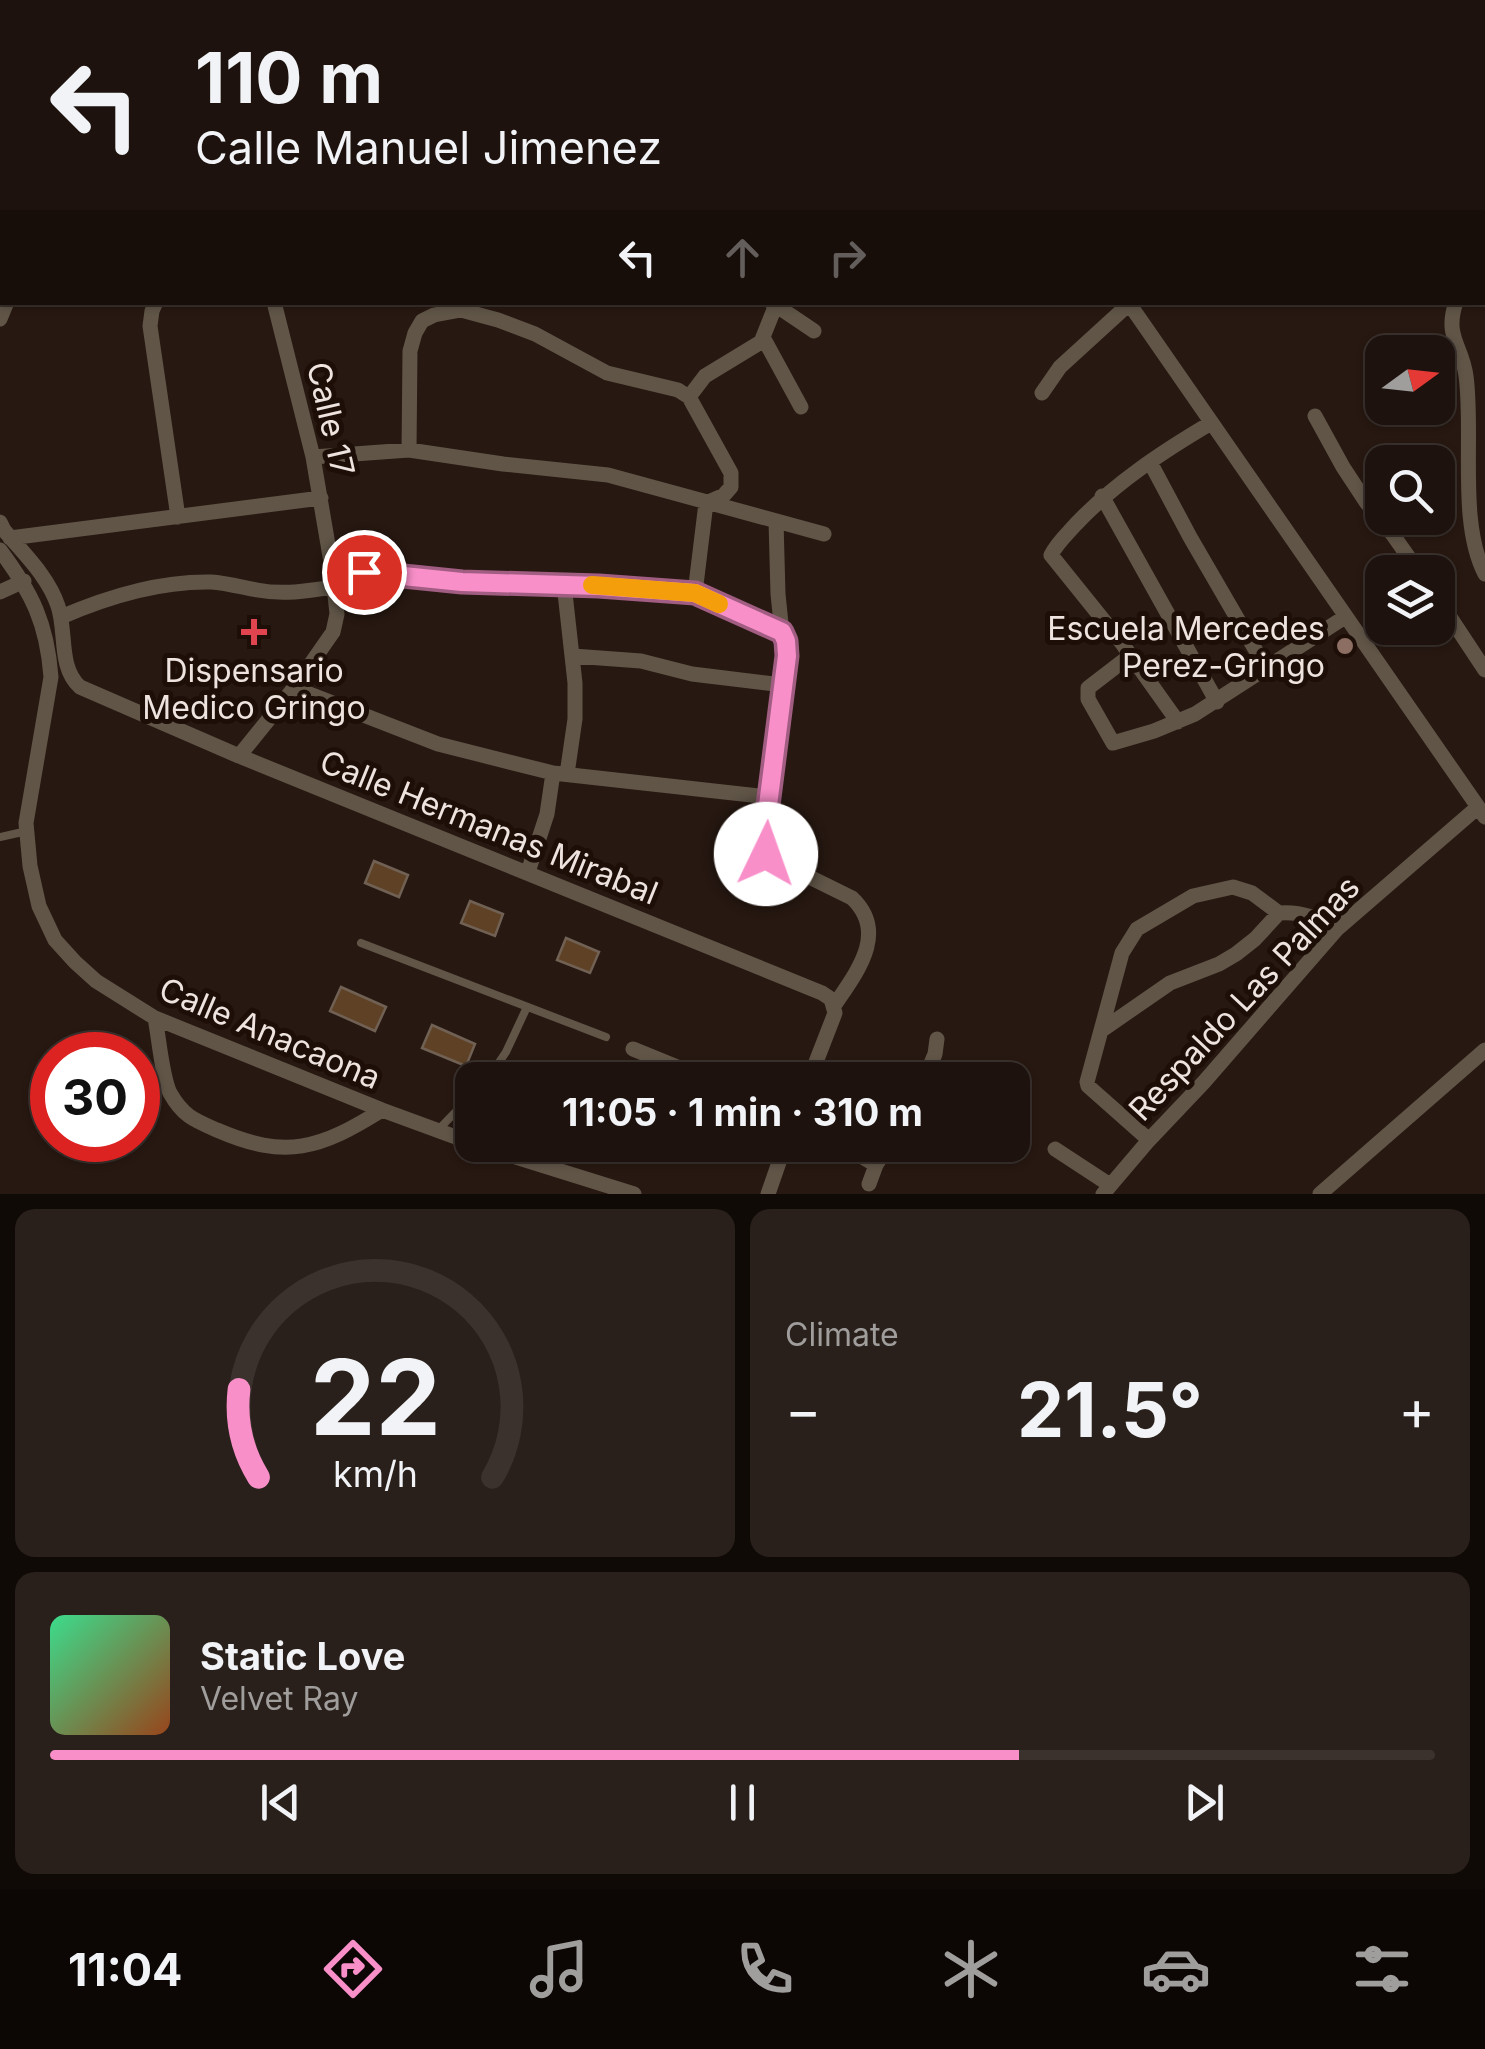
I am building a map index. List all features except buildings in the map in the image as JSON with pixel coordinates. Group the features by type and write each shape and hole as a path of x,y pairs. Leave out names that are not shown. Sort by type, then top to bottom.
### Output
{"street":[{"path":"155,305 150,326 178,518"},
{"name":"Calle 17","path":"239,756 333,632 337,614 313,457 275,305"},
{"path":"690,397 706,376 764,339 773,305"},
{"path":"777,305 814,331"},
{"path":"1042,393 1060,367 1127,305"},
{"path":"1130,305 1482,812"},
{"path":"1455,305 1450,320 1466,371 1470,524 1485,574"},
{"path":"409,450 410,351 415,333 422,322 434,315 461,310 535,334 607,373 678,390 690,397 731,474 731,487 706,503"},
{"path":"764,339 801,407"},
{"path":"1316,416 1343,467 1407,555"},
{"path":"1178,722 1052,553 1102,496 1211,423"},
{"path":"313,457 409,450 608,475 824,534"},
{"path":"1150,462 1266,668"},
{"path":"1102,496 1217,702"},
{"path":"5,544 321,498"},
{"path":"695,593 706,503"},
{"name":"Calle Hermanas Mirabal","path":"0,522 5,544 48,583 61,618 67,668 71,680 80,687 239,756 822,993 832,1003"},
{"path":"776,522 778,594 787,656 766,854 852,898 863,908 870,926 867,951 832,1003 835,1013 816,1062"},
{"name":"Calle Anacaona","path":"5,544 44,627 51,677 27,831 39,906 55,940 96,981 155,1018 455,1136"},
{"path":"332,568 462,582 695,593 782,632"},
{"path":"0,592 24,582"},
{"path":"61,618 86,606 174,584 216,582 292,593 334,587"},
{"path":"528,872 574,719 573,656 564,584"},
{"path":"1131,655 1088,688 1113,743 1178,722 1217,702 1344,617"},
{"path":"1455,626 1484,672"},
{"path":"573,656 641,662 692,674 783,686"},
{"path":"294,688 438,744 560,774 769,798"},
{"name":"Respaldo Las Palmas","path":"1106,1190 1336,929 1482,812"},
{"path":"1148,1140 1087,1082 1122,952 1145,924 1192,896 1233,887 1252,893 1279,913"},
{"path":"1102,1030 1170,983 1236,954 1279,913 1320,918 1336,929"},
{"path":"155,1018 168,1090 186,1116 248,1143 302,1148 382,1110"},
{"path":"932,1062 938,1039"},
{"path":"633,1048 666,1062"},
{"path":"1320,1194 1485,1050"},
{"path":"1055,1149 1106,1190"},
{"name":"Calle Anacaona","path":"532,1162 634,1194"},
{"path":"768,1194 779,1162"},
{"path":"871,1162 876,1165"},
{"path":"869,1184 878,1162"}],"lane":[{"path":"0,837 27,831"},
{"path":"361,943 606,1037"},
{"path":"499,1062 527,1007"},
{"path":"438,1130 455,1112"}],"slow traffic":[{"path":"592,585 695,593 719,604"}],"place":[{"name":"Dispensario Medico Gringo","path":"254,632"},
{"name":"Escuela Mercedes Perez-Gringo","path":"1345,646"}],"route":[{"path":"364,572 485,584 695,593 782,632 787,656 766,821 766,854"}]}
